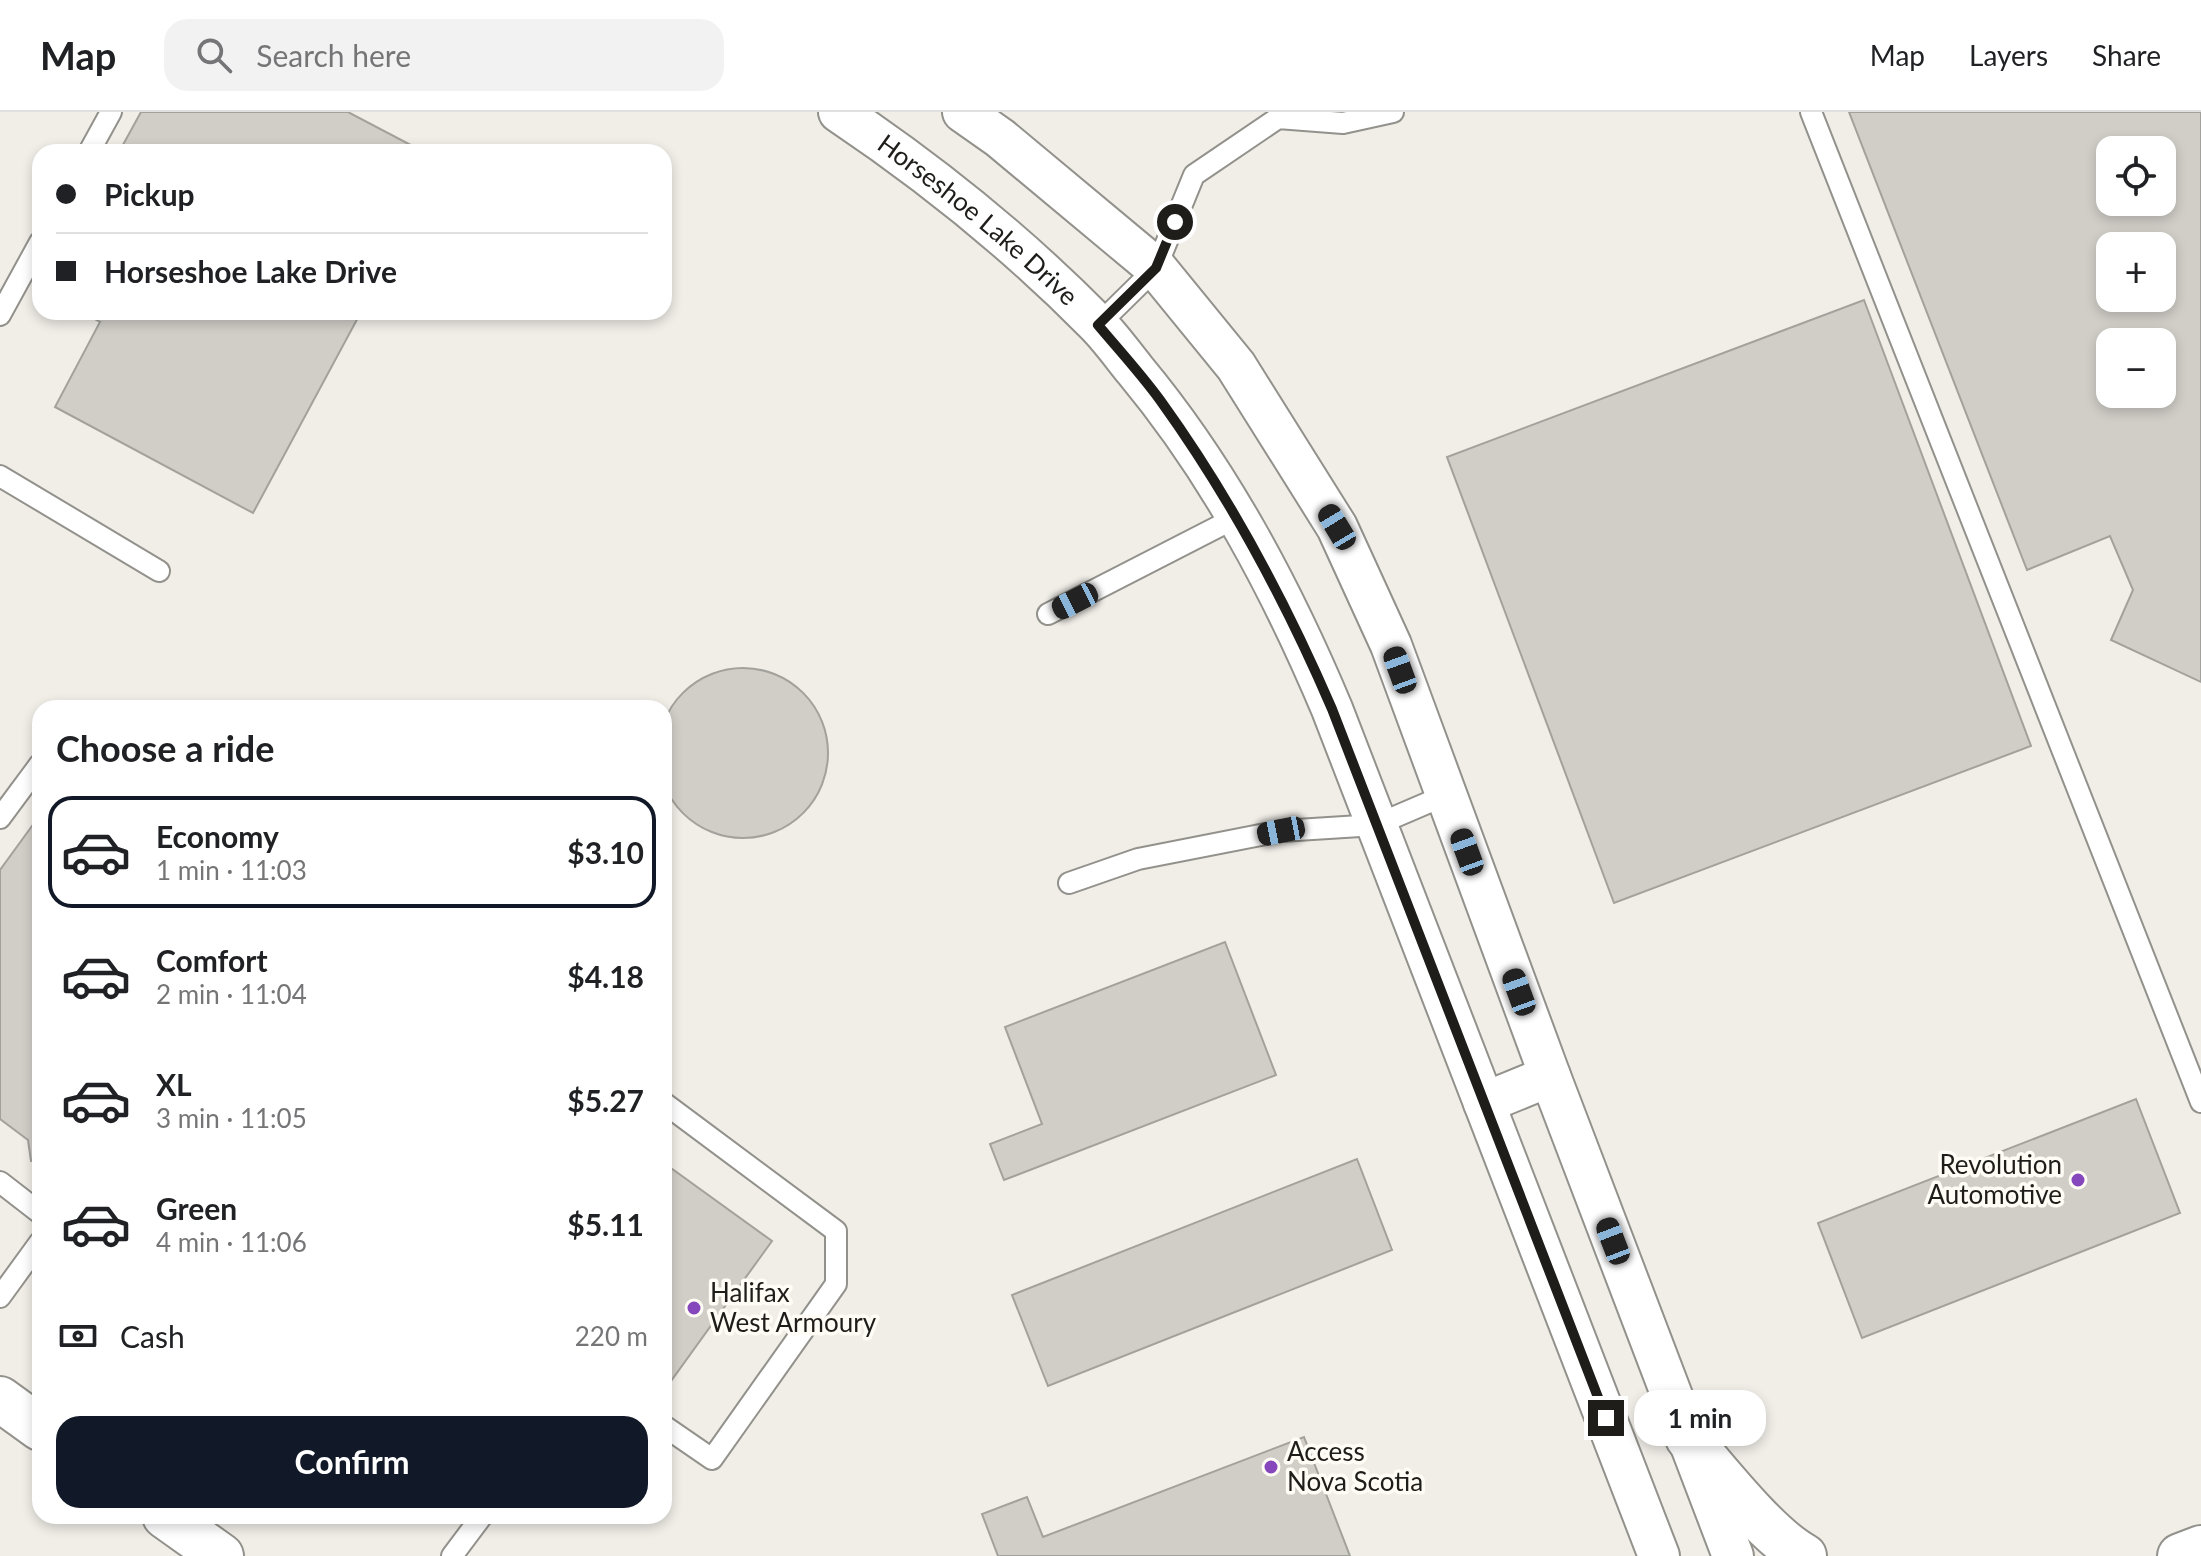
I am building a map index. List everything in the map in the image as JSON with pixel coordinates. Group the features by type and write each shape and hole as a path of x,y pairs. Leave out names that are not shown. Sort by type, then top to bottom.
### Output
{"street":[{"name":"Horseshoe Lake Drive","path":"839,112 945,190 1098,325 1158,398 1237,517 1304,644 1659,1556"},
{"path":"963,112 1000,138 1156,268 1236,366 1337,527 1391,645 1550,1076 1733,1556"},
{"path":"1484,1103 1550,1076"},
{"path":"0,1399 32,1422"},
{"path":"1688,1438 1755,1513 1792,1550 1804,1556"},
{"path":"176,1524 221,1556"},
{"path":"2180,1556 2201,1548"}],"lane":[{"path":"93,144 111,112"},
{"path":"1098,325 1156,268 1194,175 1278,115 1343,123 1393,112"},
{"path":"1811,112 2201,1102"},
{"path":"0,315 32,257"},
{"path":"0,476 159,571"},
{"path":"1048,614 1237,517"},
{"path":"0,818 32,775"},
{"path":"1069,883 1138,859 1281,831 1376,825 1446,795"},
{"path":"672,1109 836,1231 836,1284 712,1459 672,1432"},
{"path":"0,1182 32,1207"},
{"path":"0,1297 32,1253"},
{"path":"452,1556 476,1524"}],"building":[{"path":"141,112 348,112 409,144 123,144"},
{"path":"1849,112 2201,112 2201,682 2111,640 2133,590 2110,536 2027,570"},
{"path":"1864,300 2031,746 1614,903 1447,457"},
{"path":"96,320 357,320 253,513 55,407 100,322"},
{"path":"743,668 776,674 790,682 814,706 827,736 827,770 822,786 803,813 776,832 760,837 726,837 696,824 672,800 672,706 696,682 710,674"},
{"path":"32,826 31,1161 28,1140 0,1119 0,870"},
{"path":"1225,942 1276,1075 1004,1180 990,1144 1042,1124 1005,1027"},
{"path":"2136,1099 2180,1213 1862,1338 1818,1223"},
{"path":"1357,1159 1392,1250 1048,1386 1012,1295"},
{"name":"Halifax West Armoury","path":"672,1169 772,1241 672,1380"},
{"name":"Access Nova Scotia","path":"1304,1437 1350,1556 998,1556 982,1514 1027,1497 1043,1537"}],"place":[{"name":"Revolution Automotive","path":"2078,1180"},
{"name":"Halifax West Armoury","path":"694,1308"},
{"name":"Access Nova Scotia","path":"1271,1467"}],"route":[{"path":"1175,222 1156,268 1098,325 1158,398 1200,457 1272,579 1304,644 1332,709 1606,1418"}]}
